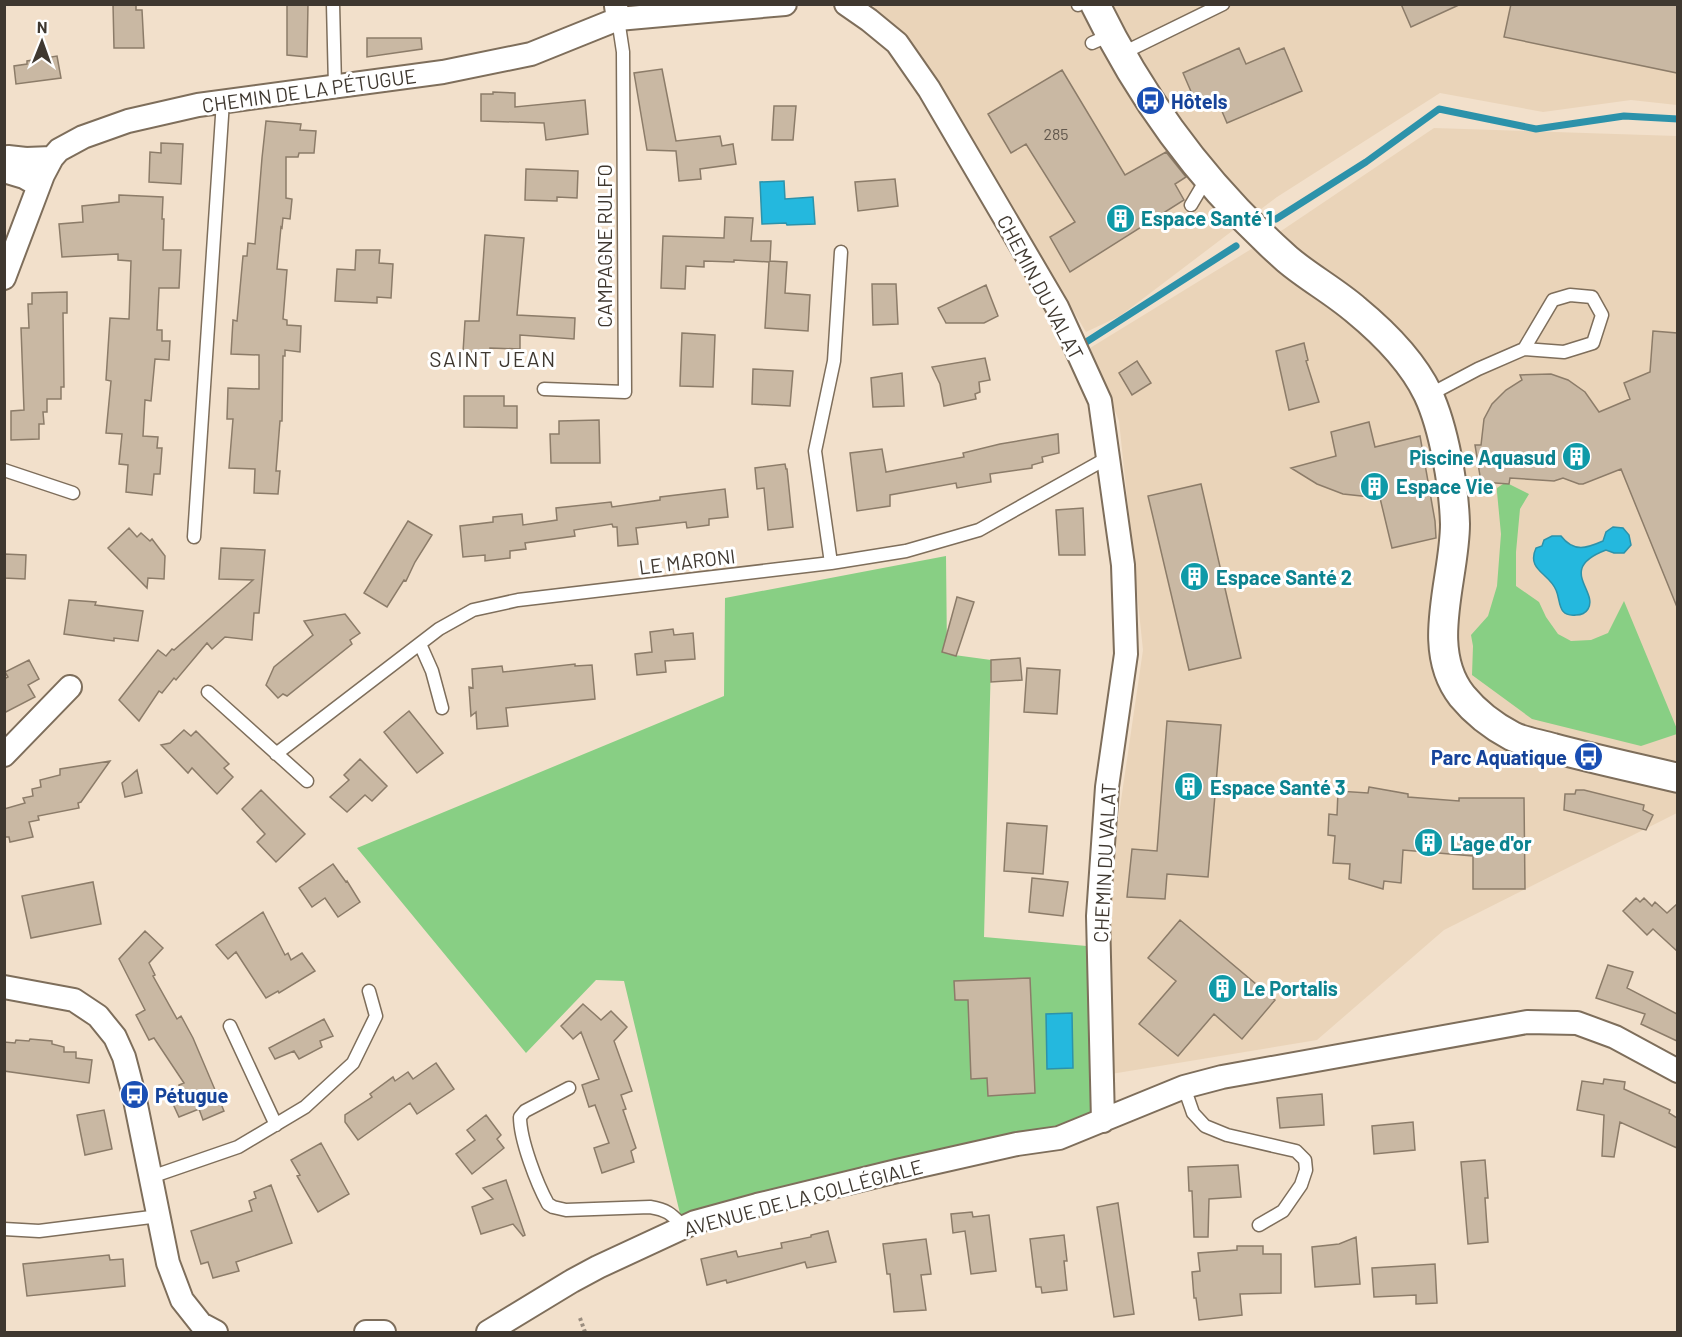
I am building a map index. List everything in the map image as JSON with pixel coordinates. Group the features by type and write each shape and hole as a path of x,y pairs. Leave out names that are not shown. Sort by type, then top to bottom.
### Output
{"street":[{"name":"CHEMIN DE LA PÉTUGUE","path":"52,158 59,150 83,137 128,121 198,105 443,72 531,54 617,12 785,4"},
{"name":"CHEMIN DU VALAT","path":"846,4 897,44 929,89 1057,307 1100,401 1123,565 1126,654 1107,786 1098,916 1103,1120"},
{"path":"1095,4 1107,44 1207,178 1288,260 1356,309 1412,366 1429,395 1442,431 1453,497 1455,526 1445,602 1443,638 1449,670 1461,694 1482,717 1514,737 1677,778"},
{"path":"4,159 8,157 52,158 38,185 4,278"},
{"path":"4,171 24,177 38,185"},
{"path":"4,755 70,687"},
{"path":"4,987 74,1000 98,1017 116,1037 134,1095 168,1263 182,1300 201,1324 216,1332"},
{"path":"1103,1120 1184,1087 1222,1077 1527,1022 1577,1023 1615,1037 1677,1071"},
{"name":"AVENUE DE LA COLLÉGIALE","path":"488,1332 572,1281 683,1226 897,1171 1017,1144 1059,1138 1103,1120"},
{"path":"366,1332 384,1332"}],"lane":[{"path":"333,4 334,86"},
{"path":"1107,44 1223,4"},
{"name":"CAMPAGNE RULFO","path":"544,389 625,392 623,52 617,12"},
{"path":"194,537 223,101"},
{"path":"1191,205 1207,178"},
{"path":"831,563 815,451 834,361 841,252"},
{"path":"1429,395 1478,369 1524,349 1564,352 1593,343 1602,315 1592,297 1570,295 1553,300 1524,349"},
{"name":"LE MARONI","path":"276,754 440,629 473,610 519,600 831,563 906,551 979,530 1109,457"},
{"path":"4,470 73,493"},
{"path":"420,644 432,671 442,708"},
{"path":"208,692 307,781"},
{"path":"151,1177 238,1147 306,1107 353,1063 375,1016 369,991"},
{"path":"230,1026 276,1125"},
{"path":"1184,1087 1193,1113 1205,1126 1227,1135 1296,1151 1305,1160 1306,1170 1301,1185 1283,1211 1259,1225"},
{"path":"569,1088 525,1111 520,1117 520,1125 531,1163 548,1204 566,1209 650,1207 669,1211 683,1226"},
{"path":"4,1229 39,1231 159,1216"}],"path":[{"path":"580,1318 585,1332"}],"shaded area":[{"path":"872,5 1677,5 1677,105 1631,100 1543,112 1440,93 1277,197 1120,316 1086,332 923,62"},
{"path":"1434,128 1677,136 1677,813 1444,930 1317,1040 1111,1074 1107,896 1143,650 1119,421 1090,348 1284,229"}],"green space":[{"path":"1503,484 1509,484 1529,494 1520,509 1516,586 1539,602 1558,634 1571,641 1591,640 1608,633 1624,601 1677,729 1677,734 1641,746 1532,719 1472,675 1471,635 1488,616 1497,586 1501,534 1497,488"},
{"path":"946,556 947,654 991,660 984,937 1098,947 1091,1125 683,1226 624,981 596,980 526,1053 357,848 724,696 725,598"}],"water":[{"path":"784,181 785,199 813,197 815,224 762,224 760,182"},
{"path":"1613,527 1623,528 1629,535 1631,545 1624,553 1606,550 1591,557 1581,572 1590,602 1588,609 1580,615 1566,613 1561,607 1553,584 1536,566 1534,555 1536,548 1542,546 1544,540 1552,536 1561,536 1576,547 1592,546 1603,541 1606,532"},
{"path":"1072,1013 1073,1068 1047,1069 1046,1014"}],"building":[{"path":"113,4 136,4 136,10 142,10 144,48 114,48"},
{"path":"287,4 308,4 307,57 287,55"},
{"path":"1401,4 1461,4 1411,27"},
{"path":"1511,4 1677,4 1677,73 1504,37"},
{"path":"367,38 421,38 422,49 367,57"},
{"path":"1239,48 1246,64 1284,48 1302,91 1227,123 1218,102 1199,110 1183,73"},
{"path":"57,56 61,78 16,84 14,66 27,64 27,61"},
{"path":"662,69 676,141 720,136 722,146 733,144 736,164 700,169 701,179 679,181 676,151 647,150 634,73"},
{"path":"1062,70 1125,175 1166,152 1186,177 1175,184 1184,200 1070,272 1050,237 1075,222 1026,144 1011,153 988,114"},
{"path":"493,92 515,93 515,107 585,100 588,134 546,140 544,123 481,121 481,94 493,94"},
{"path":"774,106 796,106 793,140 772,140"},
{"path":"266,121 301,124 300,130 316,131 314,153 299,153 298,157 286,157 286,198 292,199 290,219 283,218 281,227 277,269 287,270 283,319 287,320 287,325 301,326 300,352 285,350 285,356 283,356 282,421 280,421 276,471 280,471 278,494 254,493 255,469 229,468 233,419 227,419 228,388 259,389 259,355 231,354 233,320 237,321 243,256 247,256 248,243 255,244"},
{"path":"161,143 183,144 181,184 149,182 150,152 161,153"},
{"path":"526,169 578,171 577,198 557,197 557,201 525,200"},
{"path":"895,179 898,206 858,211 855,182"},
{"path":"119,195 163,197 163,250 181,250 179,288 159,288 157,330 162,330 162,341 170,341 169,360 155,359 151,401 145,400 143,436 158,437 157,448 162,448 160,474 154,474 152,495 126,492 128,465 119,464 122,434 106,433 111,381 106,380 110,318 129,319 131,261 118,260 118,254 62,257 59,224 83,222 82,206 119,202"},
{"path":"725,217 753,218 751,241 771,241 770,261 787,262 785,293 810,295 808,331 765,328 769,262 704,261 704,267 686,266 685,289 661,288 663,236 724,238"},
{"path":"485,235 524,238 517,315 575,318 574,339 520,335 520,349 490,348 490,353 463,352 465,321 479,321"},
{"path":"356,250 380,250 379,263 393,264 391,298 377,297 377,303 335,301 337,269 355,270"},
{"path":"872,284 896,284 898,324 873,325"},
{"path":"986,285 998,316 984,323 946,323 938,308"},
{"path":"67,292 67,313 63,313 64,387 61,387 61,399 47,399 47,412 43,412 44,424 39,424 39,439 11,440 11,411 24,410 21,328 29,328 28,304 32,304 32,293"},
{"name":"Piscine Aquasud","path":"1653,331 1677,333 1677,607 1621,469 1583,484 1563,478 1554,481 1510,478 1509,484 1481,482 1475,445 1481,445 1484,419 1492,404 1506,390 1522,380 1520,375 1551,374 1568,380 1585,392 1599,412 1630,399 1624,383 1650,372"},
{"path":"682,333 715,335 713,387 680,386"},
{"path":"1304,343 1308,360 1306,361 1319,402 1289,410 1276,351"},
{"path":"985,358 990,380 979,382 980,392 975,394 976,399 944,406 940,384 932,367"},
{"path":"1137,361 1151,383 1132,395 1119,373"},
{"path":"753,369 793,371 790,406 752,404"},
{"path":"902,373 904,406 873,407 871,378"},
{"path":"464,396 504,396 504,406 517,406 517,428 464,427"},
{"path":"599,420 600,463 551,463 550,434 559,434 559,421"},
{"name":"Espace Vie","path":"1369,422 1375,447 1420,436 1436,538 1392,548 1380,498 1343,494 1317,484 1291,468 1336,456 1331,432"},
{"path":"1058,434 1059,453 1042,457 1043,462 1032,465 1032,468 990,474 991,482 957,488 956,483 890,495 890,506 857,511 850,453 882,449 886,472 964,457 963,453 1000,444"},
{"path":"785,464 793,527 768,530 764,488 757,489 755,468"},
{"name":"Espace Santé 2","path":"1201,484 1241,658 1189,670 1148,496"},
{"path":"725,489 728,517 709,519 709,525 687,528 686,522 636,528 638,544 618,546 617,527 613,527 612,524 574,530 575,536 525,543 526,549 510,551 510,558 485,561 485,555 463,557 460,526 493,522 493,517 522,514 523,525 557,520 556,508 611,502 612,507 660,500 660,497"},
{"path":"1083,508 1085,555 1059,555 1056,510"},
{"path":"408,521 432,535 406,581 404,580 387,607 364,593"},
{"path":"129,528 137,537 141,533 150,541 152,539 165,556 164,579 148,578 147,588 108,548"},
{"path":"221,548 265,550 259,613 254,613 252,640 225,637 212,649 207,643 176,680 174,678 162,693 159,691 139,721 119,700 158,650 166,656 253,580 219,579"},
{"path":"4,554 26,555 25,579 4,578"},
{"path":"957,597 974,602 956,656 942,652"},
{"path":"69,600 96,602 95,605 143,611 138,641 114,638 114,641 64,634"},
{"path":"345,614 360,633 350,640 352,644 287,696 283,694 278,698 266,685 274,667 313,635 304,621"},
{"path":"673,629 674,635 693,633 695,659 665,661 666,672 637,675 635,654 652,652 650,632"},
{"path":"1020,658 1022,680 991,682 991,660"},
{"path":"29,660 39,679 28,685 35,697 4,713 4,679 8,677 5,672"},
{"path":"575,664 575,666 592,665 595,699 506,708 508,726 477,729 476,712 471,716 469,687 473,688 472,669 502,666 503,672"},
{"path":"1027,668 1060,670 1057,714 1024,712"},
{"path":"409,711 443,753 417,773 384,732"},
{"name":"Espace Santé 3","path":"1167,721 1221,725 1208,877 1167,874 1165,899 1127,897 1132,849 1157,851"},
{"path":"184,730 191,736 196,731 229,764 224,768 233,777 217,794 192,768 188,773 161,745 170,743"},
{"path":"360,759 387,786 372,801 365,795 347,812 330,797 349,780 344,775"},
{"path":"110,761 78,803 79,808 38,816 39,820 29,822 33,837 10,842 9,837 4,837 4,809 25,803 23,798 33,796 32,789 41,787 40,780 60,775 60,769"},
{"path":"137,770 142,793 125,797 122,783"},
{"name":"L'age d'or","path":"1369,787 1408,794 1408,797 1459,801 1459,798 1524,798 1525,889 1473,889 1473,856 1403,850 1401,883 1384,881 1383,889 1349,879 1350,864 1333,863 1335,836 1328,835 1329,814 1337,815 1338,791 1368,793"},
{"path":"261,790 305,834 276,862 257,842 265,834 242,809"},
{"path":"1576,790 1644,805 1643,810 1653,815 1646,830 1564,810 1565,794 1575,794"},
{"path":"1007,823 1047,826 1043,874 1004,871"},
{"path":"333,864 360,902 338,917 325,898 312,907 299,888"},
{"path":"1032,878 1068,882 1063,916 1029,912"},
{"path":"93,882 101,924 31,938 22,896"},
{"path":"1636,898 1640,902 1644,898 1652,906 1655,902 1667,913 1677,904 1677,951 1653,929 1647,935 1623,911"},
{"path":"263,912 285,955 288,953 291,960 302,953 315,971 279,993 278,991 266,998 236,952 228,959 216,945"},
{"name":"Le Portalis","path":"1180,920 1275,1000 1242,1039 1214,1014 1178,1056 1139,1024 1176,981 1148,958"},
{"path":"145,931 163,948 149,963 155,975 153,976 177,1019 181,1016 193,1038 224,1111 203,1120 199,1109 179,1117 168,1093 179,1091 179,1085 184,1083 154,1038 149,1040 136,1015 145,1010 119,959"},
{"path":"1608,965 1633,972 1627,988 1677,1014 1677,1041 1641,1024 1645,1014 1596,998"},
{"path":"1030,978 1035,1093 988,1096 987,1078 971,1079 968,1000 955,1000 954,981"},
{"path":"583,1004 601,1020 611,1011 627,1027 614,1041 632,1091 621,1095 626,1109 623,1110 636,1148 631,1151 634,1162 602,1173 594,1148 609,1143 595,1105 589,1107 582,1085 599,1079 581,1032 573,1039 561,1026"},
{"path":"324,1019 333,1036 320,1041 322,1047 299,1059 294,1051 275,1059 269,1048"},
{"path":"30,1039 52,1041 52,1044 64,1047 64,1052 76,1052 76,1058 92,1060 89,1083 4,1071 4,1042 15,1043 16,1040 29,1041"},
{"path":"436,1063 454,1089 417,1114 410,1103 358,1140 345,1122 345,1115 372,1097 370,1094 393,1077 395,1081 408,1072 413,1079"},
{"path":"1604,1079 1625,1082 1624,1089 1670,1110 1669,1113 1677,1118 1677,1148 1620,1122 1614,1157 1602,1156 1604,1115 1577,1110 1582,1081 1603,1084"},
{"path":"1322,1094 1324,1125 1280,1128 1277,1098"},
{"path":"104,1110 112,1149 85,1155 77,1115"},
{"path":"486,1115 501,1135 497,1139 504,1148 472,1174 456,1154 475,1140 467,1130"},
{"path":"1413,1122 1415,1150 1374,1154 1372,1126"},
{"path":"321,1143 349,1194 318,1212 297,1176 300,1175 291,1160"},
{"path":"1485,1160 1488,1242 1468,1244 1461,1162"},
{"path":"1238,1165 1241,1197 1209,1199 1208,1237 1194,1237 1192,1191 1189,1191 1188,1167"},
{"path":"506,1180 525,1235 523,1236 513,1224 481,1234 472,1207 493,1199 483,1188"},
{"path":"271,1185 292,1243 236,1262 239,1271 213,1278 208,1262 201,1264 191,1231 252,1211 249,1201 256,1198 254,1192"},
{"path":"1118,1203 1134,1314 1114,1317 1097,1207"},
{"path":"972,1212 973,1217 989,1215 996,1271 971,1274 965,1231 953,1233 951,1214"},
{"path":"828,1231 836,1262 807,1268 805,1262 727,1283 726,1280 707,1285 701,1259 736,1251 738,1257 782,1248 781,1243"},
{"path":"1064,1235 1067,1290 1042,1293 1041,1287 1036,1287 1030,1239"},
{"path":"1356,1237 1360,1284 1315,1287 1312,1247 1339,1244"},
{"path":"926,1239 931,1274 921,1275 926,1310 894,1312 890,1274 887,1274 883,1244"},
{"path":"1237,1246 1263,1246 1263,1254 1281,1254 1281,1293 1240,1294 1242,1315 1199,1320 1192,1272 1200,1271 1198,1253 1237,1250"},
{"path":"109,1255 110,1260 123,1259 125,1286 27,1296 23,1264"},
{"path":"1435,1264 1437,1303 1416,1304 1416,1295 1374,1297 1372,1268"}],"waterway":[{"path":"1276,219 1366,162 1439,109 1536,129 1624,116 1678,119"},
{"path":"1080,346 1236,246"}],"place":[{"name":"Hôtels","path":"1150,101"},
{"name":"Espace Santé 1","path":"1120,218"},
{"name":"Piscine Aquasud","path":"1577,457"},
{"name":"Espace Vie","path":"1375,486"},
{"name":"Espace Santé 2","path":"1195,577"},
{"name":"Parc Aquatique","path":"1588,757"},
{"name":"Espace Santé 3","path":"1189,787"},
{"name":"L'age d'or","path":"1429,843"},
{"name":"Le Portalis","path":"1222,988"},
{"name":"Pétugue","path":"134,1095"}],"district":[{"name":"SAINT JEAN","path":"493,358"}]}
